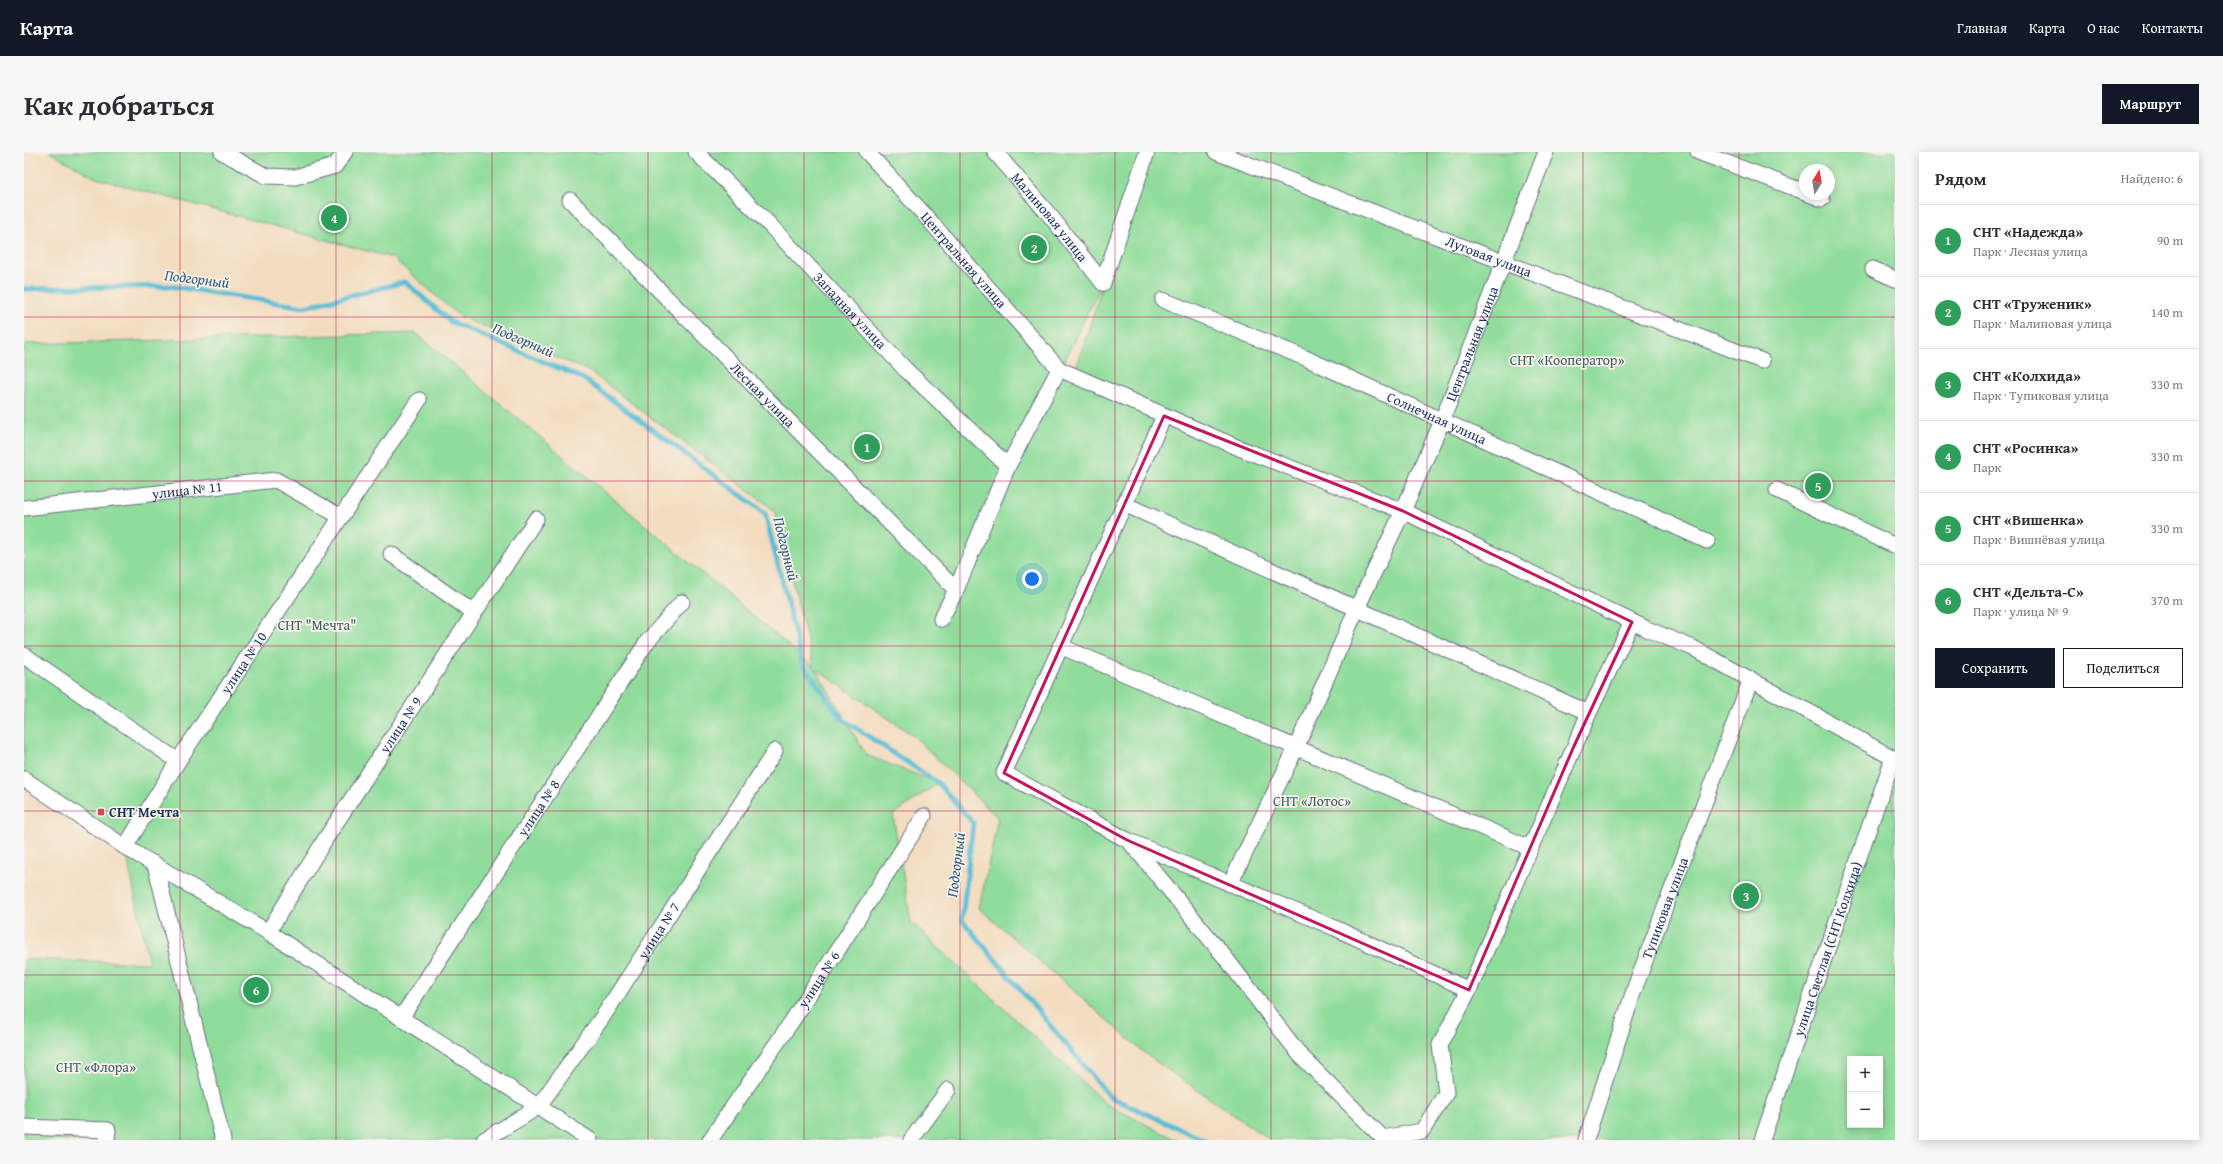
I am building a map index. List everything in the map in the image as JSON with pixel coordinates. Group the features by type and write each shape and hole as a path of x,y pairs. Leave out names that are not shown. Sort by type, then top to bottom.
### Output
{"street":[{"path":"222,152 266,176 295,177 334,166 345,152"},
{"name":"Западная улица","path":"696,152 768,223 905,369 1008,466"},
{"name":"Центральная улица","path":"867,152 923,213 1059,369"},
{"name":"Малиновая улица","path":"995,152 1052,218 1103,283 1147,152"},
{"name":"Луговая улица","path":"1216,152 1762,361"},
{"name":"Центральная улица","path":"1230,884 1296,748 1357,608 1403,511 1442,421 1546,152"},
{"path":"1698,152 1799,190"},
{"name":"Лесная улица","path":"570,200 956,590"},
{"path":"1872,269 1895,278"},
{"name":"Солнечная улица","path":"1163,300 1303,357 1708,541"},
{"path":"941,618 956,590 1008,466 1059,369 1239,448 1403,511 1632,622 1693,648 1894,759"},
{"name":"улица № 10","path":"125,847 178,762 418,400"},
{"path":"1164,416 1004,773 1127,840 1341,931 1469,990"},
{"name":"улица № 11","path":"24,508 276,480 341,517"},
{"path":"1777,490 1895,546"},
{"path":"1124,504 1589,713"},
{"name":"улица № 9","path":"268,932 330,832 536,519"},
{"path":"391,554 474,613"},
{"name":"улица № 8","path":"401,1018 648,642 682,602"},
{"path":"1127,840 1224,956 1300,1055 1383,1138 1422,1131 1446,1093 1440,1045 1469,990 1589,713 1632,622"},
{"path":"1060,646 1530,848"},
{"path":"24,655 178,762"},
{"name":"Тупиковая улица","path":"1586,1140 1634,990 1751,679"},
{"name":"улица № 7","path":"538,1107 602,1018 775,752"},
{"name":"улица Светлая (СНТ Колхида)","path":"1762,1140 1894,759"},
{"path":"24,779 125,847 156,864 268,932 590,1140"},
{"name":"улица № 6","path":"710,1140 790,1024 924,816"},
{"path":"156,864 223,1140"},
{"path":"912,1140 948,1090"},
{"path":"484,1140 538,1107"},
{"path":"24,1127 108,1130 107,1140"}],"highlighted area":[{"path":"1164,416 1403,511 1632,622 1574,746 1469,990 1127,840 1004,773"}],"green space":[{"path":"49,152 1895,152 1895,1140 1270,1140 1148,1056 979,908 998,818 914,736 815,668 866,755 938,783 893,815 911,922 1106,1104 1177,1140 24,1140 24,959 149,963 125,847 24,779 24,346 26,344 416,333 814,667 774,510 589,371 459,316 393,258 96,178","holes":["1101,286 1102,287 1071,383 1060,369"]}],"waterway":[{"name":"Подгорный","path":"24,289 169,286 304,307 405,282 451,322 584,379 765,513 803,665 841,718 938,783 973,823 962,920 1110,1097 1204,1140"}],"place":[{"name":"СНТ «Росинка»","path":"334,218"},
{"name":"СНТ «Труженик»","path":"1034,248"},
{"name":"СНТ «Надежда»","path":"867,447"},
{"name":"СНТ «Вишенка»","path":"1818,486"},
{"name":"СНТ Мечта","path":"101,812"},
{"name":"СНТ «Колхида»","path":"1746,896"},
{"name":"СНТ «Дельта-С»","path":"256,990"}],"park label":[{"name":"СНТ «Кооператор»","path":"1567,360"},
{"name":"СНТ \"Мечта\"","path":"317,625"},
{"name":"СНТ «Лотос»","path":"1312,801"},
{"name":"СНТ «Флора»","path":"96,1067"}]}
